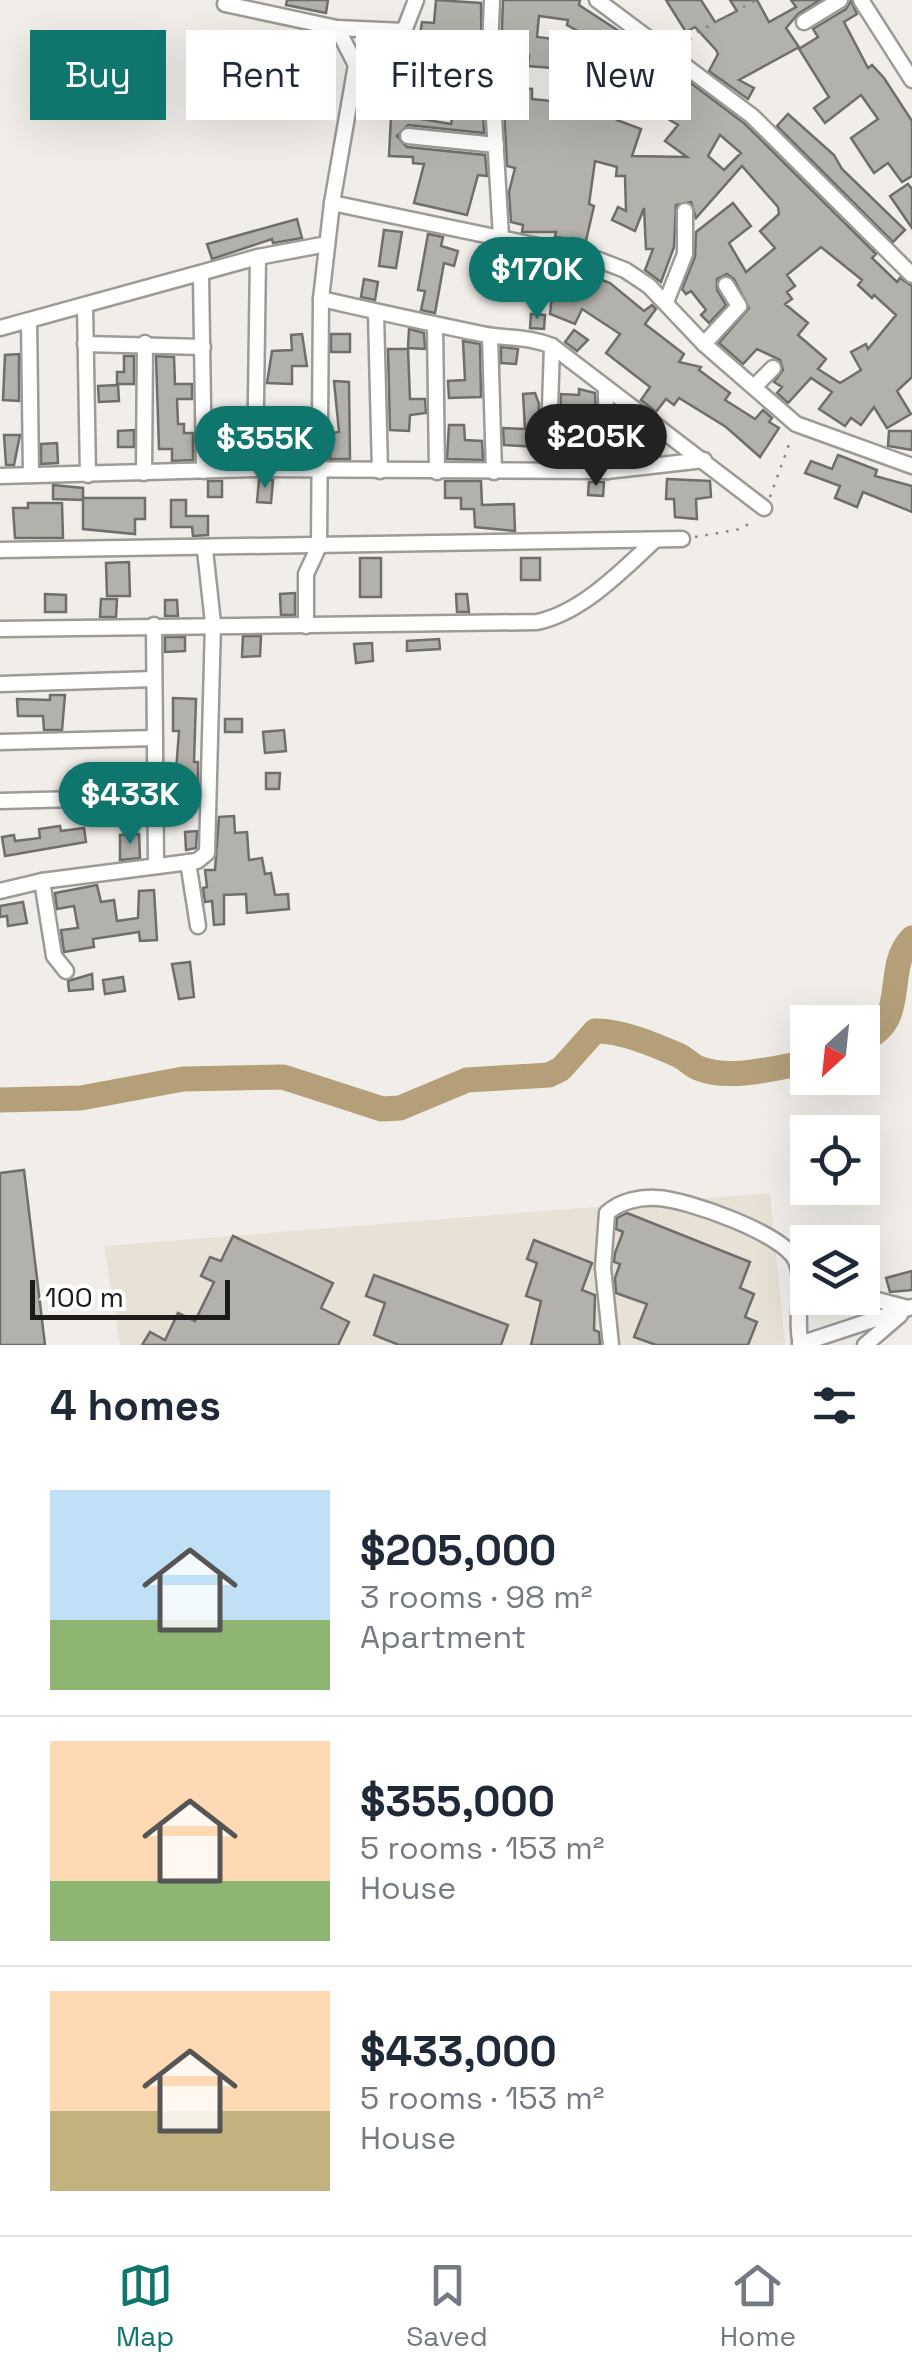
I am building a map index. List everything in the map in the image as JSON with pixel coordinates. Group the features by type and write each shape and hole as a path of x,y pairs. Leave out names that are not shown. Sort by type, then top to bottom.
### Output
{"street":[{"path":"404,30 416,0"},
{"path":"492,0 501,237"},
{"path":"596,0 634,30"},
{"path":"804,22 840,0"},
{"path":"861,0 912,80"},
{"path":"225,4 337,28 382,30"},
{"path":"306,626 306,574 318,546 321,299 332,203 356,65 337,28"},
{"path":"691,71 752,116 912,275"},
{"path":"408,136 496,145"},
{"path":"332,203 612,264 666,302 704,344 796,424 912,466"},
{"path":"666,302 686,254 685,211"},
{"path":"0,328 201,276 258,257 327,244"},
{"path":"255,469 258,257"},
{"path":"201,276 204,471"},
{"path":"704,344 739,306 726,284"},
{"path":"321,299 490,336 534,338 552,346 764,508"},
{"path":"85,306 88,475"},
{"path":"376,314 380,471"},
{"path":"28,321 31,475"},
{"path":"435,325 437,472"},
{"path":"490,336 494,472"},
{"path":"85,344 203,348"},
{"path":"144,344 144,473"},
{"path":"548,469 552,346"},
{"path":"756,386 772,368"},
{"path":"606,391 606,470"},
{"path":"0,476 255,469 606,470 704,460"},
{"path":"0,550 205,550 682,539"},
{"path":"0,629 550,619 619,574 654,541"},
{"path":"0,891 42,880 188,862 207,853 213,623 205,550"},
{"path":"154,625 156,865"},
{"path":"0,684 154,679"},
{"path":"0,742 155,738"},
{"path":"0,801 156,797"},
{"path":"188,862 198,926"},
{"path":"42,880 54,956 66,971"},
{"path":"611,1345 602,1268 604,1224 616,1205 645,1198 679,1200 774,1238 790,1250"},
{"path":"880,1300 910,1307"},
{"path":"796,1315 801,1344 910,1307"},
{"path":"865,1345 910,1307"}],"path":[{"path":"691,38 756,0"},
{"path":"682,539 741,529 764,508 796,424"}],"shaded area":[{"path":"770,1193 785,1345 120,1345 104,1246"}],"building":[{"path":"287,0 328,0 326,13 286,5"},
{"path":"436,0 481,3 481,30 421,30 422,22 434,23"},
{"path":"503,0 580,0 579,5 617,30 576,30 567,25 568,20 539,16 537,37 549,38 549,68 529,66 529,30 502,30"},
{"path":"666,0 701,0 715,22 737,11 730,0 757,0 769,22 796,7 791,0 820,0 798,14 786,28 799,47 739,80 754,88 748,99 709,71 718,54 716,50 695,27 685,30"},
{"path":"851,1 857,14 844,22 868,68 872,65 884,78 912,121 912,176 902,182 888,163 874,173 851,138 878,119 861,95 825,123 814,108 829,97 799,49 818,37 813,29 846,9"},
{"path":"691,83 745,124 876,254 872,258 897,282 900,278 912,286 912,377 897,391 911,414 887,428 874,407 861,425 851,418 845,426 819,409 832,392 811,378 788,403 777,393 782,387 774,382 783,370 780,360 757,349 743,364 719,343 749,308 734,279 727,274 717,279 717,290 726,305 709,323 701,315 706,310 691,291 686,294 682,289 695,257 696,232 733,203 751,226 729,243 746,272 775,248 760,231 779,214 778,207 742,166 696,218 691,202 676,205 674,247 661,282 645,270 653,249 646,249 644,208 635,231 612,220 618,207 626,211 625,176 616,176 617,167 595,161 589,204 594,206 585,245 555,236 556,232 522,232 523,225 511,222 509,192 515,168 507,166 505,120 529,120 529,89 532,99 549,101 549,120 617,120 641,129 632,156 687,157 665,141 678,125 670,120 691,120","holes":["720,135 741,153 724,170 708,156","821,247 862,280 858,285 872,298 874,295 896,315 868,349 866,344 851,352 861,370 840,383 818,369 826,359 798,335 808,323 785,304 792,299 787,292 795,286 787,275"]},
{"path":"788,114 834,155 842,169 905,230 893,242 777,126"},
{"path":"391,120 451,124 452,120 483,120 484,133 408,125 397,136 407,147 485,155 487,176 478,175 467,215 414,203 424,164 413,163 413,157 389,156"},
{"path":"908,184 912,189 912,228 890,196"},
{"path":"297,219 302,238 273,243 272,239 212,259 207,244"},
{"path":"384,230 402,232 396,268 379,266"},
{"path":"428,234 443,237 441,246 458,251 454,266 444,263 435,313 421,310 425,291 418,290"},
{"path":"480,247 579,265 577,270 610,283 644,311 652,305 656,309 645,324 684,354 679,362 701,367 699,370 730,393 725,400 755,419 763,410 772,418 769,422 779,428 760,457 726,427 679,398 674,405 666,399 656,412 641,400 650,387 606,353 620,334 582,309 575,324 550,314 553,286 499,278 497,290 476,287"},
{"path":"364,279 378,282 375,300 361,297"},
{"path":"531,314 545,315 544,329 530,328"},
{"path":"409,329 424,333 425,349 408,348"},
{"path":"574,330 588,340 577,351 565,342"},
{"path":"302,334 307,366 292,366 292,384 267,383 272,351 292,350 291,335"},
{"path":"331,334 350,334 350,352 331,352"},
{"path":"463,341 480,344 481,397 449,398 448,381 465,380"},
{"path":"501,347 518,349 516,364 501,363"},
{"path":"388,349 408,349 410,399 425,399 426,413 410,415 409,431 390,430"},
{"path":"19,354 19,401 3,400 5,355"},
{"path":"124,356 134,356 134,384 117,384 117,372 124,372"},
{"path":"156,356 174,357 175,384 192,384 192,399 177,399 178,424 184,424 184,433 193,433 193,460 172,461 172,449 159,449"},
{"path":"334,381 349,382 350,459 330,459 331,433 339,432"},
{"path":"118,385 119,401 99,402 98,386"},
{"path":"579,389 595,393 596,413 577,412 577,444 596,442 596,460 559,460 561,394 579,395"},
{"path":"535,393 539,404 538,447 504,445 503,428 525,429 523,394"},
{"path":"449,425 464,425 465,440 482,441 483,460 447,459"},
{"path":"134,430 134,447 118,447 118,431"},
{"path":"889,431 912,431 912,450 888,446"},
{"path":"4,435 20,435 14,465 6,465"},
{"path":"57,443 58,463 41,464 41,444"},
{"path":"266,446 288,446 288,459 266,458"},
{"path":"838,455 877,470 875,476 912,486 912,512 863,492 857,507 835,498 840,486 805,473 811,461 832,469"},
{"path":"667,479 710,481 711,497 696,499 697,519 675,517 674,499 666,499"},
{"path":"259,480 273,480 271,503 257,502"},
{"path":"208,481 222,481 222,497 208,497"},
{"path":"445,481 481,481 482,505 514,504 515,531 475,527 474,509 461,509 461,498 445,498"},
{"path":"589,482 604,482 603,496 588,495"},
{"path":"53,485 83,488 83,500 53,499"},
{"path":"83,498 145,498 145,519 135,519 135,534 83,529"},
{"path":"171,500 186,500 186,516 208,516 208,535 193,536 192,527 171,527"},
{"path":"28,503 62,503 63,538 15,538 13,508 28,508"},
{"path":"360,558 381,558 381,597 360,597"},
{"path":"521,558 540,558 540,580 521,580"},
{"path":"129,562 130,596 107,596 106,563"},
{"path":"295,593 295,615 281,615 280,594"},
{"path":"45,594 66,595 66,612 45,612"},
{"path":"456,594 467,594 469,612 457,612"},
{"path":"101,599 117,599 116,617 100,617"},
{"path":"165,600 177,600 178,616 165,616"},
{"path":"243,636 261,636 260,656 242,657"},
{"path":"165,637 185,637 185,651 165,652"},
{"path":"439,639 440,649 407,651 407,641"},
{"path":"372,643 373,661 356,663 354,644"},
{"path":"50,695 65,695 62,730 44,730 43,716 18,716 17,699 50,700"},
{"path":"173,698 196,699 194,762 198,762 198,784 175,785 179,731 173,731"},
{"path":"225,719 242,719 242,732 225,732"},
{"path":"284,730 286,751 265,753 263,732"},
{"path":"266,773 280,773 279,789 266,789"},
{"path":"234,816 235,833 247,832 249,860 262,858 265,874 271,873 275,895 288,894 289,909 247,913 246,894 224,895 224,924 214,925 212,901 205,902 205,870 215,870 219,817"},
{"path":"60,826 61,831 84,828 86,842 5,856 2,837 14,835 15,841 40,838 39,829"},
{"path":"197,831 196,848 186,850 185,832"},
{"path":"139,834 140,858 120,860 120,835"},
{"path":"97,885 101,902 114,900 117,921 138,918 139,891 154,890 157,940 140,941 139,932 93,939 94,947 64,952 61,930 78,928 74,906 57,909 55,893"},
{"path":"23,902 27,923 8,926 7,916 0,917 0,906"},
{"path":"190,962 194,997 179,999 172,964"},
{"path":"92,974 93,989 69,991 68,981"},
{"path":"123,977 125,991 105,994 103,980"},
{"path":"24,1170 45,1345 0,1345 0,1173"},
{"path":"627,1213 750,1262 740,1288 754,1294 745,1317 757,1322 748,1345 656,1345 634,1337 647,1304 616,1293 615,1278 620,1264 614,1262 623,1232 616,1229 617,1218"},
{"path":"233,1236 333,1283 321,1308 349,1322 338,1345 142,1345 150,1332 165,1340 178,1313 195,1321 214,1282 201,1276 210,1257 221,1261"},
{"path":"534,1240 592,1263 582,1290 595,1295 594,1330 599,1332 600,1345 531,1345 541,1301 526,1296 537,1263 527,1259"},
{"path":"912,1271 912,1290 890,1292 886,1278"},
{"path":"374,1275 508,1325 501,1345 399,1345 374,1335 385,1303 366,1296"}],"waterway":[{"path":"880,1027 891,1007 903,950 912,938"},
{"path":"0,1100 81,1098 183,1079 283,1077 382,1109 400,1108 467,1080 549,1075 561,1069 595,1031 637,1039 711,1072 752,1072 790,1065"}]}
